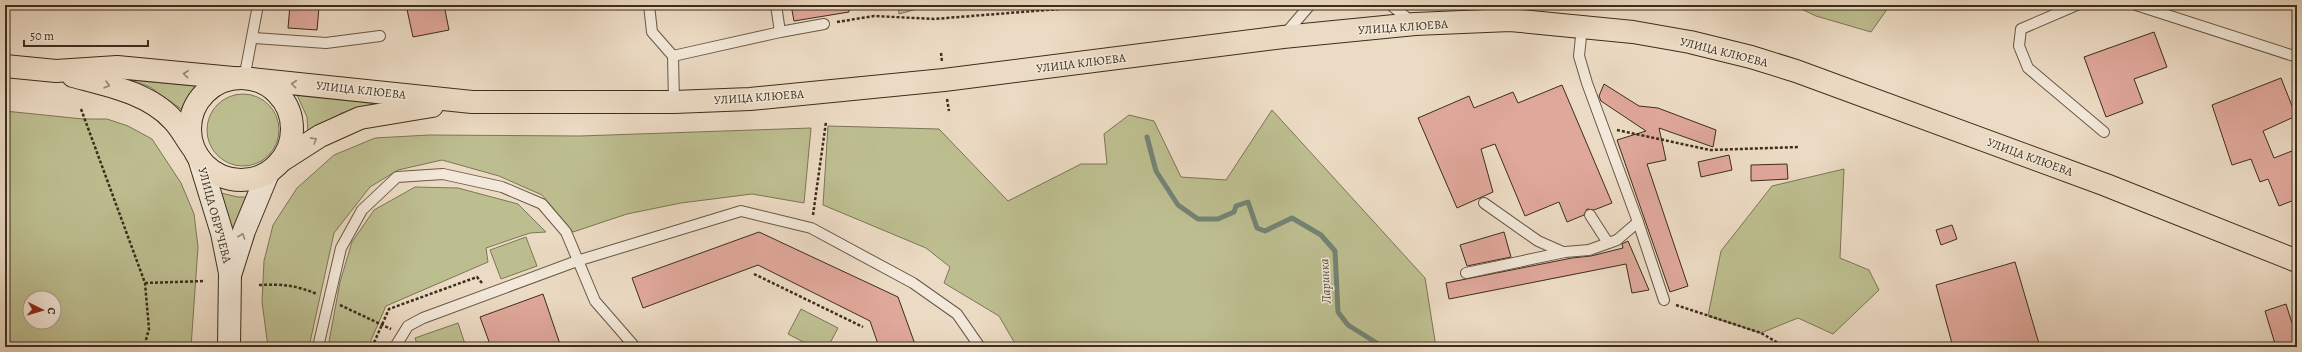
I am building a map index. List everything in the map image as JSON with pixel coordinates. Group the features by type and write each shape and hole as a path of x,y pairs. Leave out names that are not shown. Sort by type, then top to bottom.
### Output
{"main road":[{"name":"УЛИЦА КЛЮЕВА","path":"5,66 56,71 117,67 472,102 674,102 750,99 944,80 1283,37 1415,24 1510,20 1582,26 1633,32 1690,42 1751,57 1788,69 2106,185 2297,261"},
{"name":"УЛИЦА КЛЮЕВА","path":"56,71 114,87 148,100 173,120 199,158"},
{"path":"244,79 263,83 274,90 283,100 289,111 292,124 292,137 275,167 243,180 230,179 218,175 199,158 193,146 191,132 192,119 196,106 203,96 214,87 225,81 244,79"},
{"name":"УЛИЦА КЛЮЕВА","path":"275,167 320,136 360,118 395,111 472,102"}],"street":[{"name":"УЛИЦА ОБРУЧЕВА","path":"199,158 222,233 230,273 229,347"},
{"name":"УЛИЦА ОБРУЧЕВА","path":"230,273 244,231 275,167"}],"lane":[{"path":"244,79 254,38 258,5"},
{"path":"649,5 652,32 673,56 674,102"},
{"path":"776,5 780,32"},
{"path":"1283,37 1310,5"},
{"path":"1392,5 1415,24"},
{"path":"2077,5 2021,29 2019,46 2028,68 2104,132"},
{"path":"2136,5 2297,57"},
{"path":"673,56 780,32 824,24"},
{"path":"1582,26 1579,56 1587,83 1638,222 1664,300"},
{"path":"254,38 326,43 380,36"},
{"path":"318,347 341,248 362,210 397,177 443,174 502,187 542,204 566,232 595,301 635,347"},
{"path":"1484,203 1538,241 1565,252"},
{"path":"395,347 408,326 423,318 578,261 741,211 811,228 913,283 957,314 980,347"},
{"path":"1590,215 1608,243"},
{"path":"1466,273 1565,252 1589,250 1617,240 1638,222"}],"path":[{"path":"824,24 874,16 934,20 1109,5"},
{"path":"81,109 145,283 149,329 144,347"},
{"path":"811,228 826,122"},
{"path":"1603,127 1710,150 1799,147"},
{"path":"754,274 863,327"},
{"path":"145,283 205,281"},
{"path":"1664,300 1761,333 1785,347"}],"green space":[{"path":"898,5 931,5 899,14"},
{"path":"1793,5 1890,5 1871,32 1816,16"},
{"path":"131,80 196,86 181,109 150,87"},
{"path":"243,94 263,100 273,110 279,130 273,150 263,160 243,166 223,160 213,150 207,130 213,110 223,100"},
{"path":"297,95 380,102 342,113 308,133 307,117"},
{"path":"1272,110 1425,278 1436,347 1189,347 1186,343 1183,347 1017,347 999,316 944,283 950,267 926,248 823,205 828,126 939,129 1008,201 1081,164 1107,164 1104,134 1129,115 1154,121 1181,177 1226,180"},
{"path":"5,111 83,119 107,119 128,126 152,139 181,183 194,214 198,247 191,347 5,347"},
{"path":"811,128 804,203 752,194 681,203 627,214 573,232 542,195 499,176 442,160 398,170 370,187 334,233 309,347 268,347 262,302 264,261 273,225 297,188 334,155 375,138 429,135 580,136"},
{"path":"1844,169 1840,258 1869,270 1879,290 1833,334 1798,318 1761,333 1708,316 1721,251 1772,186"},
{"path":"415,187 458,188 518,204 546,232 530,233 486,248 488,262 386,306 368,347 328,347 340,282 352,242 374,210"},
{"path":"221,193 238,197 249,197 230,249"},
{"path":"526,237 537,266 501,279 490,250"},
{"path":"801,309 838,328 828,347 813,347 788,334"},
{"path":"458,323 466,347 418,347 415,338"}],"building":[{"path":"290,5 319,7 317,30 288,28"},
{"path":"406,5 444,5 449,30 413,37"},
{"path":"791,5 848,5 849,12 794,21"},
{"path":"2154,32 2167,67 2134,79 2143,103 2106,117 2084,57"},
{"path":"2281,78 2296,116 2263,131 2274,158 2297,149 2297,199 2279,206 2268,179 2260,182 2251,159 2232,165 2212,105"},
{"path":"1604,84 1639,106 1658,108 1716,130 1713,147 1659,128 1666,160 1647,164 1688,286 1670,292 1617,140 1646,131 1601,101 1599,96"},
{"path":"1562,85 1612,203 1594,210 1587,209 1584,215 1567,222 1559,202 1525,216 1495,144 1481,149 1493,192 1457,208 1418,118 1469,96 1474,108 1513,92 1518,103"},
{"path":"1729,155 1732,170 1701,177 1698,162"},
{"path":"1787,164 1788,179 1751,181 1751,165"},
{"path":"1952,225 1957,239 1941,245 1936,230"},
{"path":"759,232 898,297 916,347 879,347 870,321 758,265 643,308 632,278"},
{"path":"1504,232 1511,257 1467,266 1460,245"},
{"path":"1628,241 1649,290 1632,293 1626,264 1449,299 1446,283 1572,258 1591,256 1623,248 1622,244"},
{"path":"2015,262 2040,347 1953,347 1936,285"},
{"path":"543,294 561,347 491,347 480,317"},
{"path":"2286,304 2297,339 2297,347 2276,347 2265,311"}],"waterway":[{"name":"Ларинка","path":"1147,137 1156,171 1178,205 1198,219 1218,219 1234,212 1236,206 1248,202 1257,228 1265,231 1292,218 1321,235 1335,251 1338,312 1348,325 1383,347"}]}
